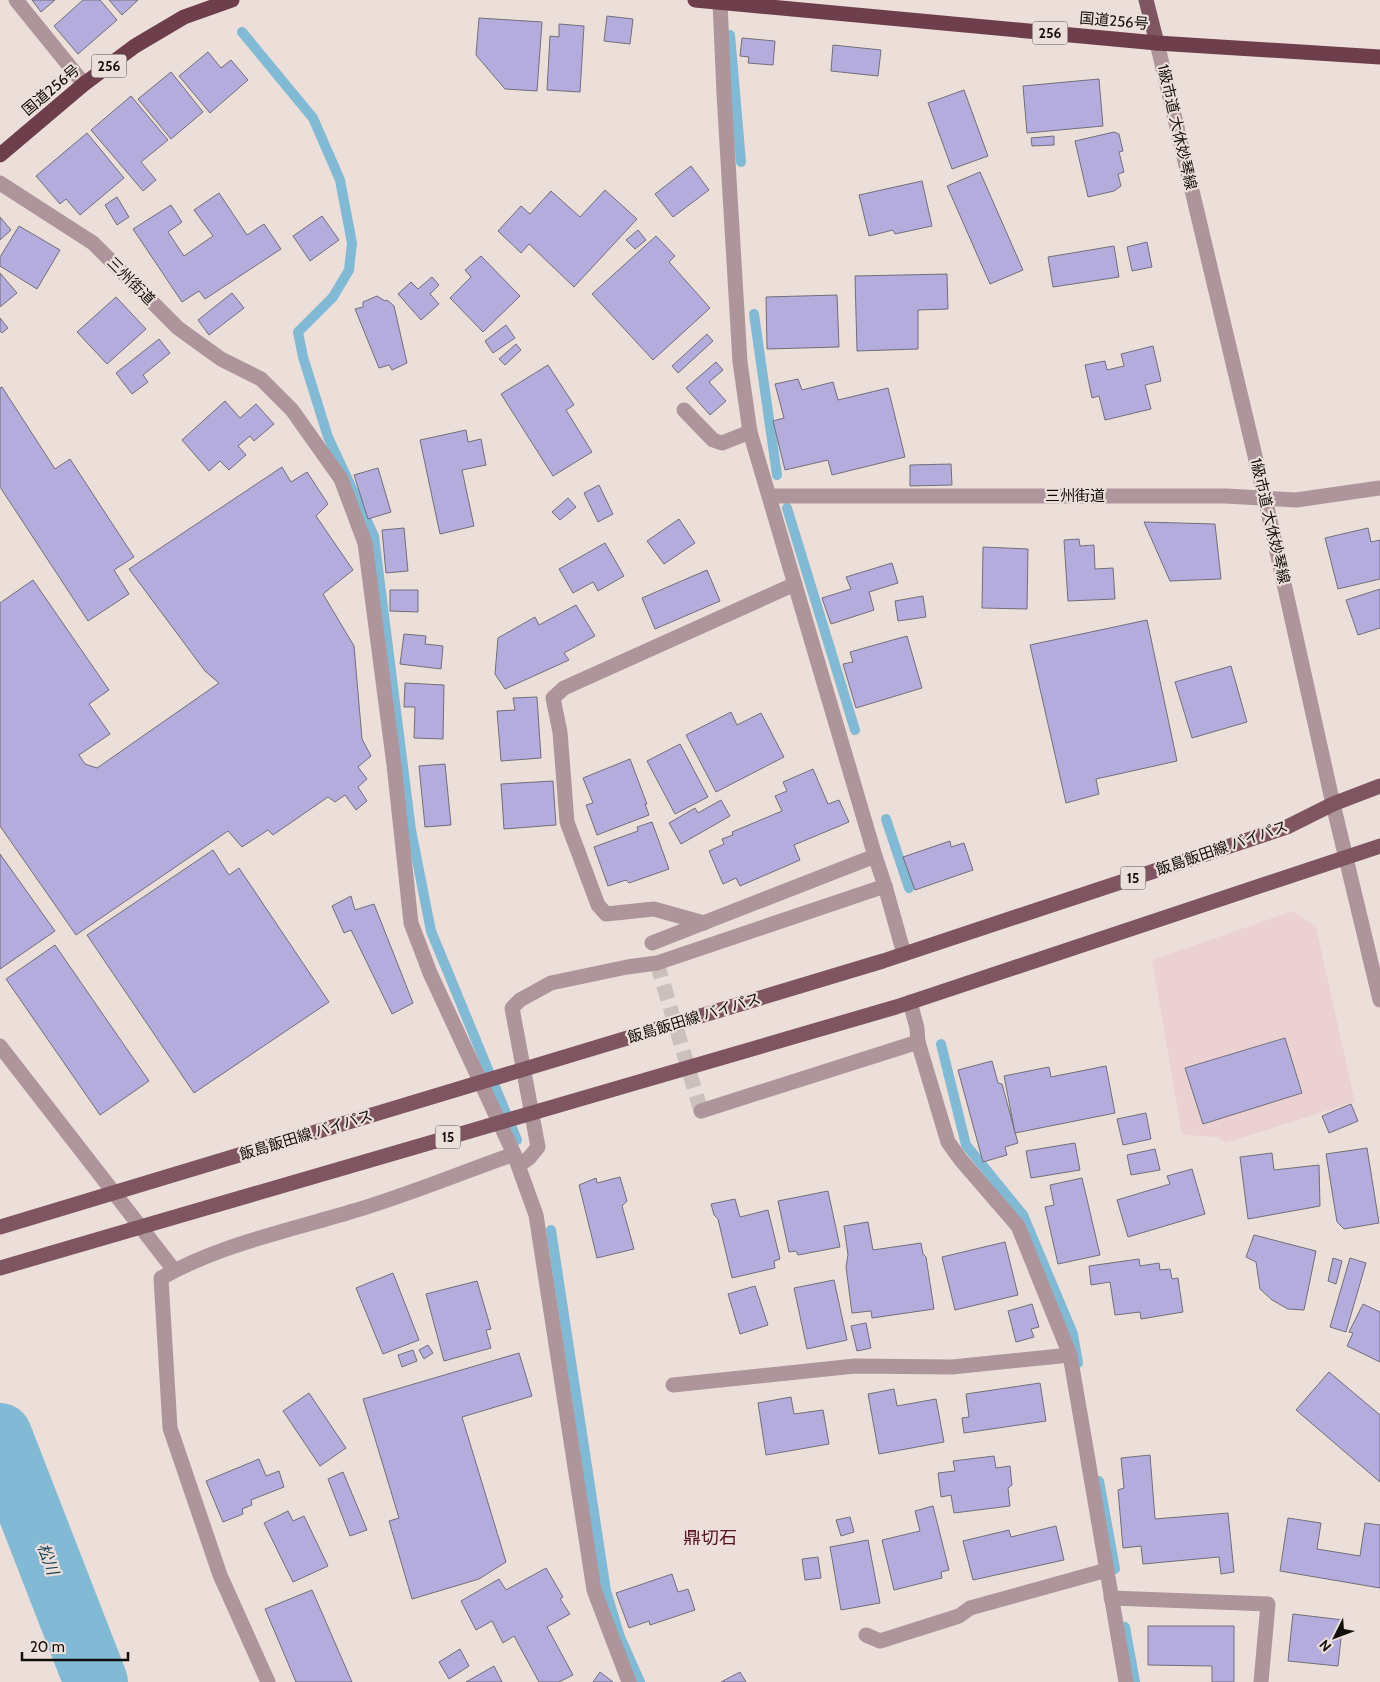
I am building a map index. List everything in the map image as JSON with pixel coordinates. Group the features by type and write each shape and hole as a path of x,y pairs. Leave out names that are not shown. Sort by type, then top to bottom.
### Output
{"highway":[{"name":"国道256号","path":"0,155 84,84 135,46 184,18 232,0"},
{"name":"国道256号","path":"695,0 1157,43 1380,57"}],"main road":[{"path":"1146,0 1157,43"},
{"name":"飯島飯田線 バイパス","path":"0,1228 883,961 1287,827 1333,804 1380,786"},
{"name":"15","path":"0,1268 896,1007 1380,846"}],"street":[{"path":"16,0 84,84"},
{"path":"714,1 724,94 740,362 750,432 904,954"},
{"name":"1級市道 大休妙琴線","path":"1157,43 1265,498 1333,804 1380,1000"},
{"name":"三州街道","path":"0,184 93,243 178,328 221,359 261,379 292,410 341,479 365,543 394,766 411,923 430,973 517,1160 536,1214 594,1590 629,1682"},
{"path":"684,410 713,440 722,443 750,432"},
{"name":"三州街道","path":"770,496 1226,496 1296,500 1380,488"},
{"path":"704,923 654,909 606,914 598,905 567,822 560,732 553,698 564,688 795,584"},
{"path":"652,943 875,856"},
{"path":"268,1682 220,1575 170,1428 161,1278 174,1270 236,1246 517,1160 529,1158 538,1147 512,1008 520,1000 551,983 658,963 885,886"},
{"path":"910,1002 917,1028 918,1042 948,1142 961,1160 1018,1226 1070,1355 1126,1682"},
{"path":"701,1111 918,1042"},
{"path":"0,1046 174,1270"},
{"path":"673,1385 855,1366 952,1367 1070,1355"},
{"path":"866,1635 880,1641 959,1616 970,1608 1107,1570"},
{"path":"1111,1598 1268,1604 1261,1682"}],"shaded area":[{"path":"1293,911 1316,927 1355,1102 1225,1143 1219,1137 1182,1135 1152,960"}],"building":[{"path":"32,0 55,0 41,12"},
{"path":"83,0 100,0 117,20 78,54 54,26"},
{"path":"109,0 138,0 122,15"},
{"path":"607,16 633,19 630,44 604,41"},
{"path":"479,18 542,22 537,91 505,89 476,55"},
{"path":"559,24 584,26 580,92 547,90 550,36 559,37"},
{"path":"742,38 775,41 773,65 748,63 749,57 740,56"},
{"path":"833,45 881,50 878,76 831,71"},
{"path":"208,52 221,68 231,60 248,80 210,113 179,76"},
{"path":"171,72 203,112 171,139 138,99"},
{"path":"1099,79 1103,126 1027,133 1023,86"},
{"path":"964,90 988,156 952,169 928,103"},
{"path":"131,96 168,140 141,162 156,180 143,191 91,130"},
{"path":"1114,132 1119,134 1123,151 1119,152 1124,172 1118,174 1121,186 1114,191 1088,197 1075,141"},
{"path":"87,133 124,178 80,215 66,199 60,204 36,176"},
{"path":"1054,136 1054,145 1032,146 1031,138"},
{"path":"691,166 709,190 673,217 655,194"},
{"path":"980,172 1023,270 990,284 947,186"},
{"path":"922,181 932,226 895,234 893,230 869,236 859,195"},
{"path":"605,190 637,219 574,287 529,244 521,253 498,231 521,206 530,214 551,191 580,217"},
{"path":"219,193 247,235 264,224 281,249 205,299 199,291 182,302 133,229 171,205 182,222 168,232 184,256 213,236 194,210"},
{"path":"117,197 129,217 117,225 105,205"},
{"path":"322,216 339,240 310,261 293,236"},
{"path":"0,217 11,230 0,240"},
{"path":"19,226 60,250 37,289 0,266 0,257"},
{"path":"638,230 646,240 635,249 626,240"},
{"path":"656,236 675,256 669,262 710,308 653,360 592,294"},
{"path":"1147,242 1152,267 1132,271 1127,247"},
{"path":"1114,246 1119,277 1053,287 1048,257"},
{"path":"481,256 520,296 483,332 450,298 471,277 465,270"},
{"path":"0,273 17,293 0,307"},
{"path":"947,274 948,309 918,310 918,349 857,351 855,276"},
{"path":"432,277 439,285 430,294 439,304 421,320 398,294 411,282 418,289"},
{"path":"232,293 244,308 209,335 198,320"},
{"path":"837,295 839,347 767,349 766,297"},
{"path":"377,296 385,301 387,300 394,306 407,363 392,370 389,365 379,368 355,309 363,307 363,302"},
{"path":"116,297 146,329 107,364 77,332"},
{"path":"0,318 8,328 2,333 0,331"},
{"path":"506,325 515,338 493,353 485,341"},
{"path":"707,334 713,341 678,373 672,366"},
{"path":"159,339 170,353 143,375 148,382 132,394 116,373"},
{"path":"516,344 521,350 505,365 499,359"},
{"path":"1153,346 1161,381 1145,385 1151,409 1105,420 1099,396 1092,398 1085,365 1105,361 1107,370 1124,366 1121,354"},
{"path":"716,362 723,370 709,382 726,401 710,415 686,388"},
{"path":"548,365 574,405 566,410 592,452 553,476 501,394"},
{"path":"798,379 802,390 833,382 838,400 888,388 905,457 832,475 828,460 785,470 773,421 784,418 775,384"},
{"path":"2,387 55,469 70,459 134,557 114,570 129,594 88,621 0,487 0,388"},
{"path":"225,401 240,418 256,404 274,424 254,441 250,436 238,446 246,455 229,470 220,461 209,471 182,440"},
{"path":"466,430 468,442 481,439 486,465 462,470 474,526 440,534 420,440"},
{"path":"951,464 952,485 910,486 910,465"},
{"path":"282,467 291,482 307,472 328,504 316,516 353,570 323,594 354,646 362,739 371,756 358,767 367,779 358,787 367,801 356,810 345,795 335,802 328,797 273,835 268,830 242,847 228,831 76,935 0,826 0,603 33,580 109,690 89,704 110,734 79,755 85,764 97,768 219,683 205,671 129,569"},
{"path":"378,468 391,512 368,519 354,475"},
{"path":"599,485 613,514 598,522 584,493"},
{"path":"568,498 576,507 560,520 552,512"},
{"path":"679,519 695,543 664,564 647,541"},
{"path":"1144,522 1215,524 1221,579 1170,581"},
{"path":"404,528 408,571 386,573 382,530"},
{"path":"1368,528 1371,542 1380,540 1380,579 1338,589 1325,538"},
{"path":"1079,539 1080,546 1094,545 1095,569 1113,568 1115,599 1068,601 1064,540"},
{"path":"605,543 624,576 598,591 593,582 573,593 559,569"},
{"path":"983,547 1028,549 1027,609 982,608"},
{"path":"892,563 898,583 869,592 874,610 831,624 822,598 851,589 846,577"},
{"path":"707,570 720,601 655,629 642,598"},
{"path":"1380,589 1380,628 1358,635 1346,600"},
{"path":"390,590 418,590 418,612 390,611"},
{"path":"923,596 926,617 898,621 895,601"},
{"path":"576,605 595,636 564,653 569,660 505,689 495,674 498,638 535,617 539,625"},
{"path":"1147,620 1177,761 1096,779 1099,794 1066,803 1030,645"},
{"path":"404,634 426,636 425,644 443,646 441,669 400,664"},
{"path":"907,636 922,688 856,708 843,664 853,662 850,652"},
{"path":"1231,666 1247,722 1192,738 1175,682"},
{"path":"405,683 444,685 443,739 414,738 415,707 404,707"},
{"path":"537,697 541,758 501,761 497,711 515,710 513,698"},
{"path":"731,712 737,725 761,713 784,757 716,792 686,735"},
{"path":"680,744 708,797 675,814 647,761"},
{"path":"630,759 647,804 645,804 649,815 597,835 586,805 593,803 583,778"},
{"path":"445,764 451,825 425,827 419,766"},
{"path":"813,769 828,804 839,800 849,822 794,845 800,860 740,886 736,878 723,884 709,851 724,844 722,839 733,835 732,832 782,811 775,796 787,791 783,782"},
{"path":"553,781 556,825 504,829 501,784"},
{"path":"721,800 730,816 681,844 669,823 695,808 698,813"},
{"path":"652,822 669,869 629,883 626,880 608,886 594,847 638,831 637,827"},
{"path":"950,841 951,847 964,843 973,870 915,890 903,857"},
{"path":"213,850 229,875 239,868 329,1002 194,1093 87,935"},
{"path":"0,854 55,931 0,969"},
{"path":"351,896 355,910 374,904 413,1003 392,1014 351,930 344,933 332,906"},
{"path":"55,945 149,1081 100,1115 6,979"},
{"path":"1285,1038 1302,1093 1203,1124 1185,1068"},
{"path":"992,1061 998,1083 1002,1084 1018,1143 1005,1147 1007,1155 983,1162 958,1070"},
{"path":"1106,1066 1115,1113 1015,1133 1004,1076 1049,1067 1051,1077"},
{"path":"1351,1104 1358,1121 1329,1133 1322,1116"},
{"path":"1146,1113 1151,1139 1123,1145 1117,1119"},
{"path":"1075,1143 1080,1170 1031,1178 1026,1151"},
{"path":"1367,1148 1379,1223 1344,1229 1337,1222 1326,1154"},
{"path":"1155,1149 1160,1170 1131,1175 1127,1155"},
{"path":"1272,1153 1274,1170 1319,1165 1320,1206 1248,1219 1240,1157"},
{"path":"1192,1169 1205,1214 1128,1237 1117,1200 1170,1184 1167,1176"},
{"path":"620,1177 627,1201 622,1206 634,1249 597,1258 579,1185 596,1178 597,1183"},
{"path":"1082,1178 1100,1255 1058,1264 1045,1207 1054,1205 1050,1185"},
{"path":"828,1191 840,1247 798,1255 796,1251 789,1252 778,1201"},
{"path":"735,1199 740,1217 768,1210 780,1259 774,1261 775,1268 732,1278 718,1219 714,1215 711,1204"},
{"path":"868,1222 873,1250 921,1243 923,1254 926,1257 934,1309 872,1318 871,1311 852,1313 846,1267 848,1255 844,1226"},
{"path":"1254,1235 1316,1251 1304,1310 1288,1309 1272,1300 1260,1289 1256,1262 1246,1257"},
{"path":"1005,1242 1018,1295 955,1310 942,1257"},
{"path":"1333,1258 1342,1261 1336,1284 1328,1281"},
{"path":"1350,1258 1366,1263 1346,1332 1330,1327"},
{"path":"1139,1259 1140,1266 1159,1263 1160,1270 1170,1269 1172,1279 1178,1278 1183,1312 1141,1319 1140,1312 1115,1315 1110,1282 1091,1285 1089,1266"},
{"path":"393,1273 419,1340 383,1354 356,1288"},
{"path":"834,1280 847,1340 807,1349 794,1288"},
{"path":"477,1281 491,1329 486,1330 491,1348 444,1361 426,1294"},
{"path":"755,1286 768,1325 740,1334 728,1294"},
{"path":"1032,1304 1039,1327 1031,1329 1034,1337 1016,1342 1008,1311"},
{"path":"1363,1304 1380,1312 1380,1362 1347,1346 1353,1333 1349,1332"},
{"path":"866,1323 871,1348 857,1351 851,1326"},
{"path":"428,1345 433,1353 424,1359 419,1350"},
{"path":"413,1350 417,1361 402,1367 398,1355"},
{"path":"519,1353 532,1396 462,1417 506,1562 479,1579 412,1599 389,1521 399,1518 363,1399"},
{"path":"1329,1372 1380,1415 1380,1482 1296,1410"},
{"path":"1040,1383 1046,1421 964,1433 962,1418 969,1417 966,1394"},
{"path":"894,1389 897,1406 936,1399 944,1442 879,1454 868,1394"},
{"path":"309,1393 346,1448 320,1466 283,1411"},
{"path":"791,1397 794,1414 823,1410 829,1444 766,1455 758,1403"},
{"path":"1150,1455 1155,1519 1228,1513 1234,1572 1221,1574 1219,1557 1143,1564 1141,1546 1123,1548 1118,1490 1124,1488 1121,1458"},
{"path":"994,1456 996,1468 1010,1466 1012,1485 1008,1488 1010,1506 954,1513 951,1495 941,1497 938,1473 955,1471 953,1461"},
{"path":"259,1459 266,1476 279,1471 284,1487 251,1500 252,1505 242,1509 243,1514 223,1522 206,1481"},
{"path":"343,1472 367,1530 350,1536 328,1479"},
{"path":"933,1506 949,1570 941,1572 942,1578 894,1590 882,1540 920,1531 915,1511"},
{"path":"288,1511 293,1521 304,1516 328,1566 293,1582 264,1523"},
{"path":"850,1517 854,1532 841,1536 836,1520"},
{"path":"1288,1518 1321,1523 1317,1549 1360,1556 1365,1523 1380,1525 1380,1588 1280,1571"},
{"path":"1056,1526 1064,1560 973,1580 963,1541 1009,1530 1011,1537"},
{"path":"868,1540 880,1603 841,1610 830,1547"},
{"path":"818,1557 821,1578 805,1580 802,1559"},
{"path":"546,1568 563,1597 560,1599 570,1614 547,1627 573,1675 559,1682 539,1682 514,1636 503,1643 492,1621 476,1630 461,1601 499,1579 506,1590"},
{"path":"672,1574 678,1592 688,1589 695,1610 650,1625 649,1621 629,1628 616,1593"},
{"path":"312,1590 352,1682 296,1682 265,1609"},
{"path":"1293,1614 1343,1620 1338,1666 1288,1661"},
{"path":"1148,1626 1234,1626 1234,1682 1212,1682 1212,1666 1148,1665"},
{"path":"460,1649 469,1666 449,1679 439,1662"},
{"path":"494,1666 502,1682 466,1682"},
{"path":"600,1672 613,1682 593,1682"},
{"path":"740,1672 746,1682 721,1682"}],"waterway":[{"path":"242,32 313,118 340,180 352,243 349,270 333,297 298,332 303,357 328,437 374,536 411,830 431,931 517,1140"},
{"path":"730,35 741,162"},
{"path":"754,314 777,475"},
{"path":"787,508 855,730"},
{"path":"886,819 909,888"},
{"path":"941,1044 966,1145 1023,1215 1073,1334 1078,1363"},
{"path":"551,1230 606,1591 620,1637 640,1682"},
{"name":"松川","path":"0,1435 96,1682"},
{"path":"1099,1481 1115,1569"},
{"path":"1125,1627 1135,1682"}],"tunnel":[{"path":"657,963 701,1111"}],"district":[{"name":"鼎切石","path":"710,1538"}]}
